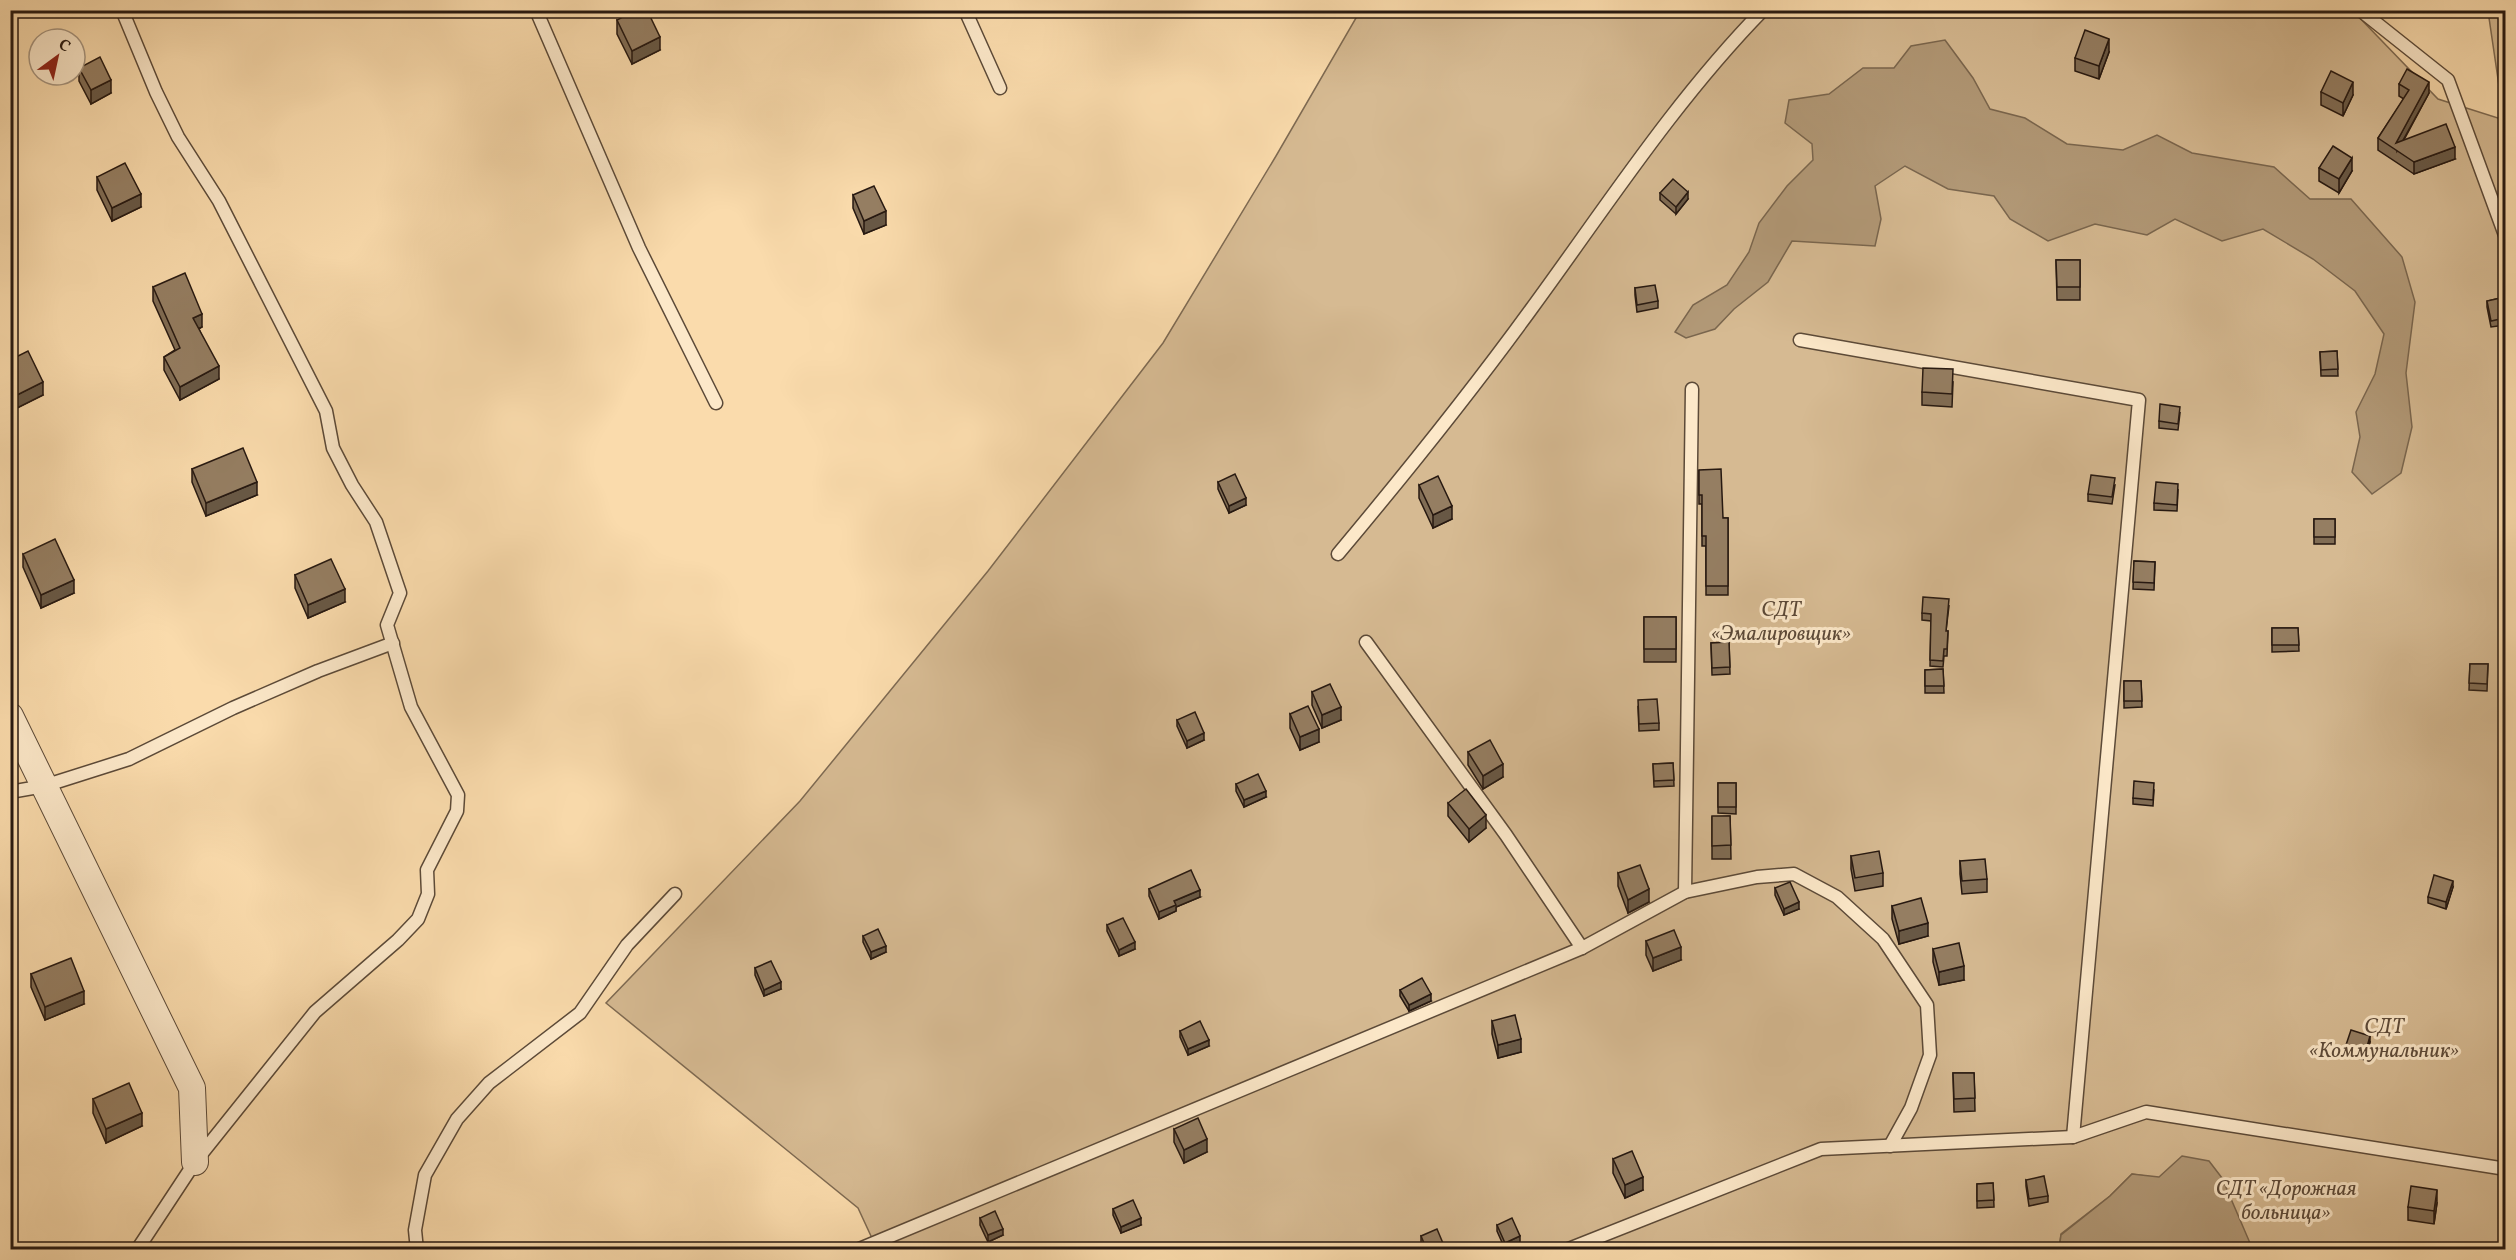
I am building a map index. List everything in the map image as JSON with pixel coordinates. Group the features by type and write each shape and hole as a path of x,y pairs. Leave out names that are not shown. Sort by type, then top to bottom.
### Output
{"street":[{"path":"10,716 192,1088 195,1162"}],"lane":[{"path":"122,10 178,137 219,201 326,411 333,448 352,485 376,522 400,593 387,625 411,707 458,795 457,811 428,870 428,894 418,919 398,940 315,1012 195,1162 138,1250"},
{"path":"536,10 639,248 716,403"},
{"path":"965,10 1000,88"},
{"path":"1338,554 1394,487 1532,309 1641,156 1739,35 1763,10"},
{"path":"2360,10 2448,80 2505,238"},
{"path":"1800,340 2139,400 2073,1137"},
{"path":"1685,892 1692,389"},
{"path":"1366,642 1506,835 1582,948"},
{"path":"10,792 44,786 129,759 233,708 318,671 393,643"},
{"path":"857,1250 1582,948 1685,892 1757,878 1794,874 1837,897 1883,939 1927,1005 1930,1055 1911,1108 1890,1146"},
{"path":"417,1250 415,1230 425,1175 457,1119 489,1083 580,1013 627,945 675,894"},
{"path":"1566,1250 1821,1149 2073,1137 2146,1112 2505,1169"},
{"path":"2503,1250 2505,1240"}],"green space":[{"name":"СДТ «Эмалировщик»","path":"1360,11 2353,11 2438,99 2504,120 2488,11 2505,11 2505,1249 2245,1249 2250,1243 2159,1178 2132,1174 2110,1196 2061,1234 2059,1249 877,1249 858,1208 606,1003 800,801 988,571 1163,343"}],"shaded area":[{"path":"1945,40 1973,78 1990,109 2025,118 2067,144 2123,150 2157,135 2192,153 2274,167 2310,199 2351,199 2402,257 2415,302 2406,373 2412,427 2401,473 2372,494 2352,472 2360,437 2356,412 2375,374 2384,334 2355,291 2313,259 2263,229 2222,241 2175,219 2147,235 2095,224 2048,241 2010,219 1994,196 1948,189 1905,166 1875,186 1881,219 1875,246 1792,241 1768,282 1734,309 1715,329 1686,338 1675,332 1693,305 1727,285 1749,252 1759,223 1787,186 1813,160 1812,144 1785,123 1789,100 1829,94 1863,68 1894,68 1911,46"},
{"path":"2182,1156 2209,1161 2222,1178 2250,1243 2245,1249 2059,1249 2061,1235 2110,1196 2132,1174 2159,1177"}],"building":[{"path":"636,10 647,10 660,37 632,51 617,20"},
{"path":"2085,30 2109,39 2099,66 2075,58"},
{"path":"100,57 111,80 91,90 87,83 87,64"},
{"path":"2407,69 2429,82 2396,143 2446,124 2455,147 2414,162 2378,138 2409,90 2399,84"},
{"path":"2331,71 2353,82 2343,103 2321,92"},
{"path":"2333,146 2352,158 2339,179 2319,168"},
{"path":"125,163 141,194 112,208 97,177"},
{"path":"1673,179 1688,192 1676,207 1660,193"},
{"path":"874,186 886,211 864,221 853,195"},
{"path":"2056,260 2080,260 2080,287 2057,287"},
{"path":"185,273 202,314 193,318 219,366 180,387 164,357 180,348 153,287"},
{"path":"1655,285 1658,301 1637,305 1635,288"},
{"path":"2505,297 2505,318 2491,321 2487,301"},
{"path":"28,351 43,382 15,396 10,387 10,360"},
{"path":"2337,351 2338,369 2321,370 2320,352"},
{"path":"1923,368 1953,369 1952,394 1922,392"},
{"path":"2160,404 2180,407 2178,424 2159,421"},
{"path":"243,448 257,482 206,503 192,469"},
{"path":"1721,469 1723,518 1728,518 1728,586 1706,586 1706,536 1702,536 1702,495 1699,495 1699,470"},
{"path":"1235,474 1246,498 1229,506 1218,482"},
{"path":"2091,475 2115,478 2112,497 2088,494"},
{"path":"1438,476 1452,506 1433,515 1419,485"},
{"path":"2156,482 2178,484 2177,505 2154,503"},
{"path":"2314,519 2335,519 2335,537 2314,537"},
{"path":"55,539 74,580 41,595 23,554"},
{"path":"331,559 345,589 308,605 295,575"},
{"path":"2134,561 2155,562 2154,583 2133,582"},
{"path":"1923,597 1949,599 1947,649 1944,649 1943,661 1930,660 1931,614 1922,613"},
{"path":"1644,617 1676,617 1676,649 1644,649"},
{"path":"2272,628 2298,628 2299,645 2272,645"},
{"path":"1729,642 1730,667 1712,668 1711,643"},
{"path":"2470,664 2488,664 2487,684 2469,683"},
{"path":"1943,669 1944,686 1925,686 1925,670"},
{"path":"2124,681 2141,681 2142,701 2124,701"},
{"path":"1330,684 1341,707 1322,715 1312,692"},
{"path":"1657,699 1659,723 1639,724 1638,700"},
{"path":"1308,706 1319,729 1300,737 1290,714"},
{"path":"1195,712 1204,733 1187,741 1177,720"},
{"path":"1490,740 1503,764 1483,776 1468,752"},
{"path":"1673,763 1674,780 1654,781 1653,764"},
{"path":"1258,774 1266,791 1244,800 1236,784"},
{"path":"2134,781 2154,783 2153,800 2133,798"},
{"path":"1718,783 1736,783 1736,807 1718,807"},
{"path":"1466,789 1486,815 1469,829 1448,803"},
{"path":"1712,816 1730,816 1731,845 1712,846"},
{"path":"1879,851 1883,873 1855,878 1851,856"},
{"path":"1985,859 1987,879 1962,881 1960,861"},
{"path":"1640,865 1649,889 1628,900 1618,873"},
{"path":"1191,870 1200,890 1174,901 1176,905 1159,912 1149,889"},
{"path":"2434,875 2453,881 2446,902 2428,897"},
{"path":"1790,882 1799,902 1784,909 1775,888"},
{"path":"1921,898 1928,923 1899,931 1892,906"},
{"path":"1123,918 1135,942 1119,950 1107,925"},
{"path":"878,929 886,946 871,952 863,936"},
{"path":"1674,930 1681,947 1653,958 1646,941"},
{"path":"1959,943 1964,966 1939,972 1933,949"},
{"path":"71,958 84,991 45,1007 31,974"},
{"path":"771,961 781,982 764,990 755,968"},
{"path":"1422,978 1431,994 1409,1005 1400,990"},
{"path":"1515,1015 1521,1039 1498,1045 1492,1021"},
{"path":"1200,1021 1209,1040 1188,1049 1180,1031"},
{"path":"2351,1030 2370,1036 2365,1054 2345,1048"},
{"path":"1953,1073 1974,1073 1975,1098 1954,1099"},
{"path":"129,1083 142,1113 106,1129 93,1099"},
{"path":"1198,1118 1207,1139 1184,1150 1174,1129"},
{"path":"1632,1151 1643,1177 1625,1185 1613,1159"},
{"path":"2044,1176 2048,1196 2029,1199 2026,1180"},
{"path":"1993,1183 1994,1200 1977,1201 1977,1184"},
{"path":"2411,1186 2437,1190 2434,1211 2408,1207"},
{"path":"1133,1200 1141,1218 1121,1227 1113,1209"},
{"path":"995,1211 1003,1229 988,1235 980,1218"},
{"path":"1512,1218 1520,1236 1505,1243 1497,1225"},
{"path":"1437,1229 1445,1248 1427,1250 1421,1236"}],"park label":[{"name":"СДТ «Коммунальник»","path":"2384,1039"},
{"name":"СДТ «Дорожная больница»","path":"2286,1201"}]}
